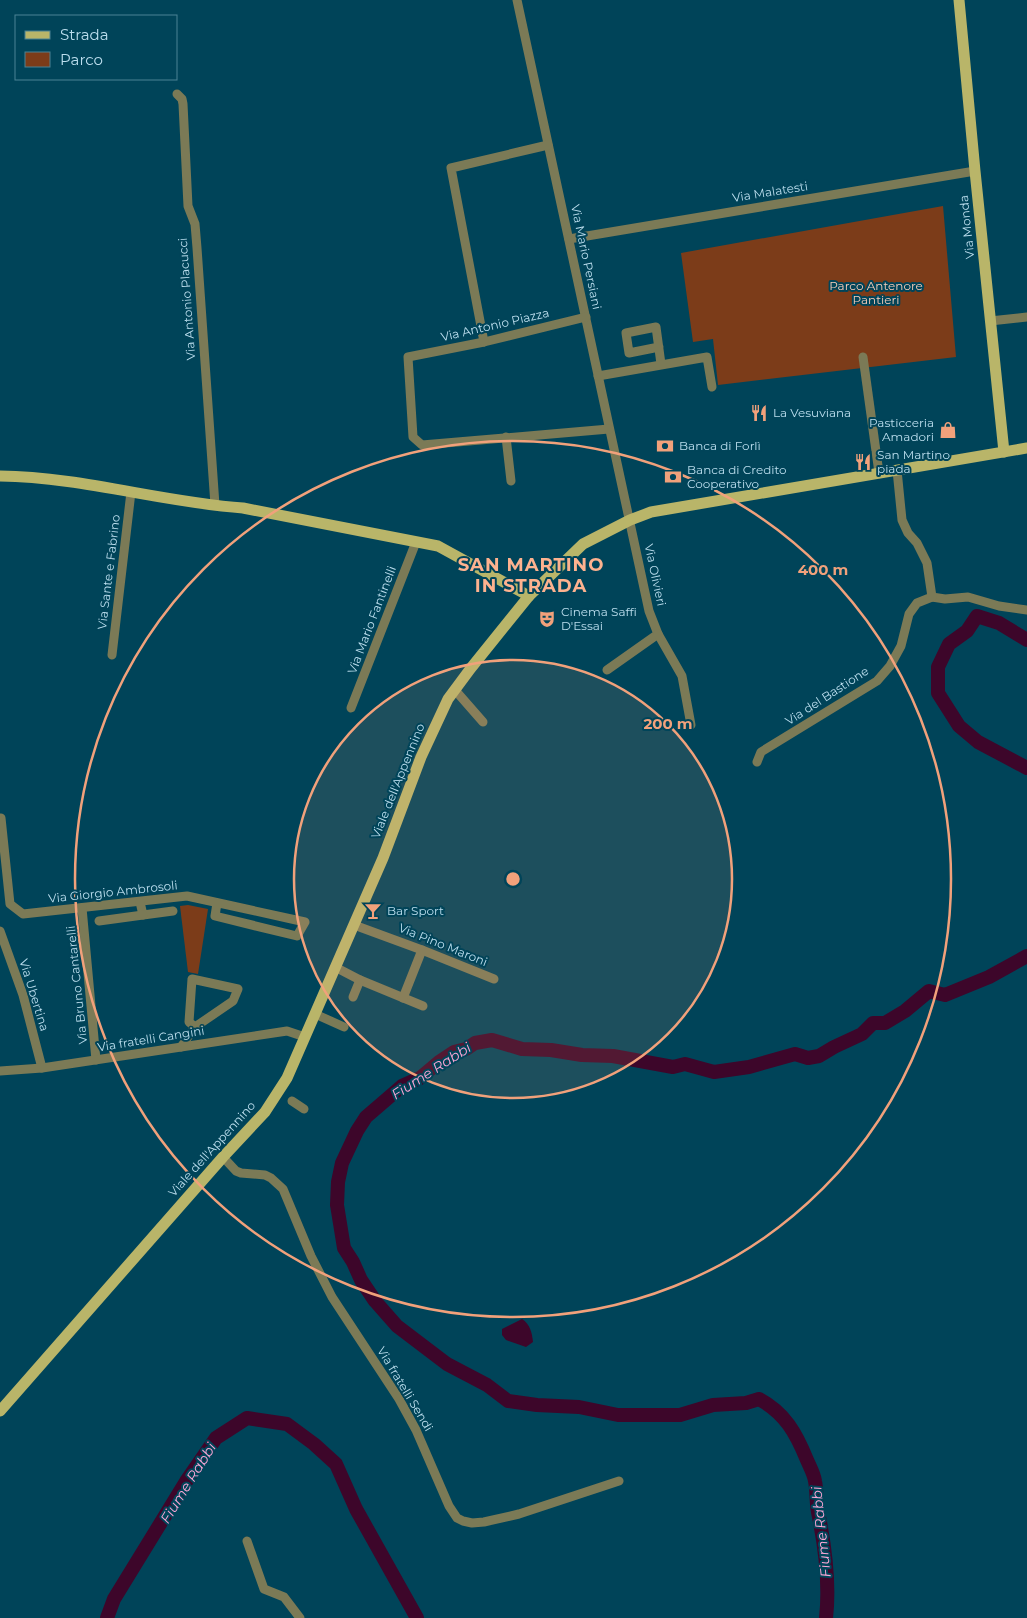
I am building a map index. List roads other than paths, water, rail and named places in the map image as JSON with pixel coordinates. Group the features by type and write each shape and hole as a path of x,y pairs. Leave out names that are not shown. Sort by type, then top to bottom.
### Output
{"main road":[{"name":"Via Monda","path":"960,0 975,171 1004,452"},
{"name":"Viale dell'Appennino","path":"0,1411 223,1157 265,1112 285,1097 287,1078 383,858 421,757 448,699 529,596 583,544 630,520 651,512 1027,448"},
{"path":"0,476 48,479 215,506 243,508 438,546 529,596"}],"street":[{"name":"Via Mario Persiani","path":"517,0 630,520"},
{"name":"Via Antonio Placucci","path":"177,94 182,99 188,206 195,224 198,248 215,506"},
{"path":"484,342 451,168 548,145"},
{"name":"Via Malatesti","path":"569,239 975,171"},
{"name":"Via Antonio Piazza","path":"506,438 422,445 418,442 413,437 408,357 484,342 586,317"},
{"path":"990,321 1027,317"},
{"path":"659,347 629,353 626,333 656,327 659,347 660,364"},
{"path":"863,356 880,473"},
{"path":"598,376 660,364 706,358 712,387"},
{"path":"511,481 506,438 609,428"},
{"path":"898,470 902,520 908,534 917,542 927,563 932,597 945,599 968,597 999,606 1027,610"},
{"name":"Via Sante e Fabrino","path":"112,655 131,492"},
{"name":"Via Olivieri","path":"630,520 649,611 658,634 682,676 691,725"},
{"name":"Via Mario Fantinelli","path":"351,708 416,542"},
{"name":"Via del Bastione","path":"757,762 761,752 877,681 890,666 901,646 909,614 917,603 932,597"},
{"path":"606,670 658,634"},
{"path":"454,690 483,722"},
{"name":"Via Giorgio Ambrosoli","path":"1,818 10,904 22,914 188,896 305,922 297,936 215,916 218,903"},
{"path":"140,902 143,915"},
{"name":"Via Bruno Cantarelli","path":"82,908 96,1060"},
{"path":"99,921 173,911"},
{"name":"Via Pino Maroni","path":"354,925 494,979"},
{"name":"Via Ubertina","path":"0,931 23,995 42,1068"},
{"path":"403,998 422,950"},
{"path":"335,967 360,980 423,1006"},
{"path":"180,1047 195,1027 233,1001 238,989 192,979 189,1022 195,1027"},
{"path":"352,997 360,980"},
{"path":"315,1014 344,1027"},
{"name":"Via fratelli Cangini","path":"0,1071 42,1068 287,1031 304,1037"},
{"path":"285,1097 304,1109"},
{"name":"Via fratelli Sendi","path":"223,1157 236,1171 264,1175 271,1178 283,1189 311,1256 332,1296 404,1407 424,1447 448,1506 457,1518 464,1522 484,1522 519,1514 619,1481"},
{"path":"247,1541 264,1589 284,1597 300,1618"}],"waterway":[{"name":"Fiume Rabbi","path":"1027,640 999,623 977,616 967,631 949,644 938,667 938,693 959,726 978,742 1027,768"},
{"name":"Fiume Rabbi","path":"826,1618 826,1565 814,1478 803,1450 783,1417 759,1399 746,1403 713,1405 680,1415 618,1415 579,1407 537,1405 508,1401 487,1385 447,1364 397,1326 375,1301 344,1248 337,1205 338,1182 342,1163 357,1131 366,1117 402,1086 420,1078 454,1052 466,1049 475,1043 492,1040 522,1049 613,1056 673,1067 685,1064 714,1072 749,1067 795,1054 808,1058 819,1056 862,1034 873,1023 885,1023 905,1011 929,991 945,995 989,977 1027,956"},
{"name":"Fiume Rabbi","path":"107,1618 114,1599 187,1480 216,1438 247,1418 287,1424 314,1444 336,1464 356,1509 417,1618"}],"place":[{"name":"La Vesuviana","path":"759,413"},
{"name":"Pasticceria Amadori","path":"948,430"},
{"name":"Banca di Forlì","path":"665,446"},
{"name":"San Martino piada","path":"863,462"},
{"name":"Banca di Credito Cooperativo","path":"673,477"},
{"name":"Cinema Saffi D'Essai","path":"547,619"},
{"name":"Bar Sport","path":"373,911"}],"district":[{"name":"SAN MARTINO IN STRADA","path":"531,575"}],"park label":[{"name":"Parco Antenore Pantieri","path":"876,293"}]}
